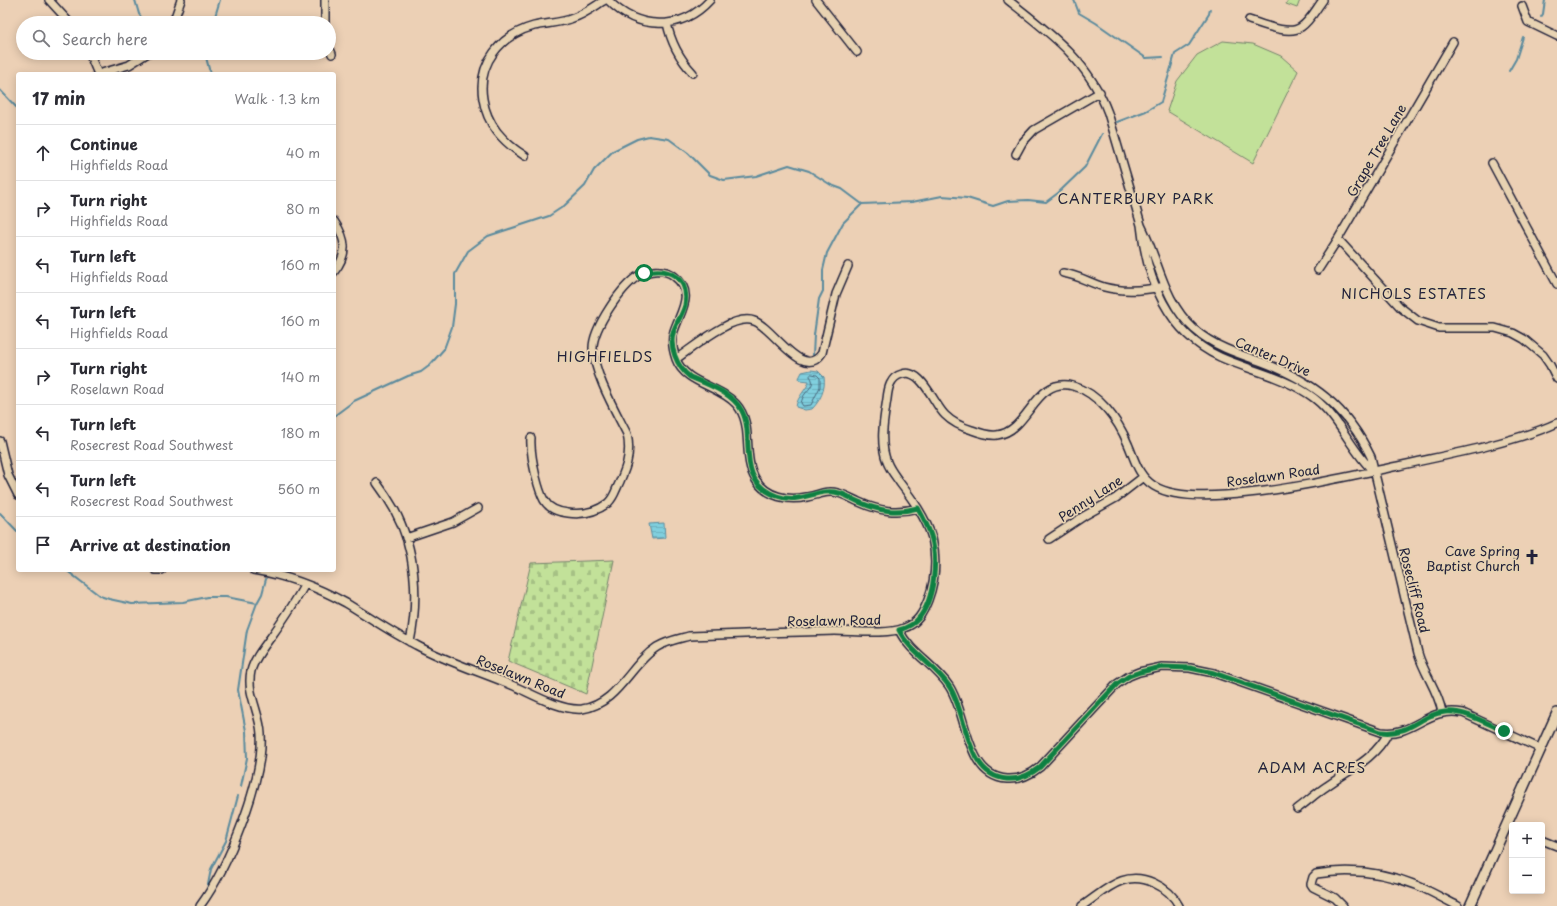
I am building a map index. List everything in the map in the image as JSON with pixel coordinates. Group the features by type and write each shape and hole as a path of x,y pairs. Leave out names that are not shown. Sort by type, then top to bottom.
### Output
{"main road":[{"path":"1513,822 1541,749 1557,713"},
{"path":"1470,906 1509,830"}],"street":[{"path":"49,0 64,16"},
{"path":"175,16 181,0"},
{"path":"325,0 325,16"},
{"path":"525,156 514,149 496,132 484,108 482,96 483,77 492,56 502,42 514,34 535,26 572,19 607,0 632,18 652,23 667,23 677,21 692,14 710,0"},
{"path":"816,0 857,52"},
{"name":"Canter Drive","path":"1008,0 1047,31 1077,59 1087,71 1100,92 1112,125 1141,225 1153,252 1164,286 1175,308 1183,318 1205,338 1216,344 1297,377 1327,397 1348,420 1368,451 1373,471"},
{"path":"1249,20 1279,29 1294,30 1301,27 1308,20 1323,0"},
{"path":"1522,6 1528,22 1557,36"},
{"path":"667,23 672,42 677,52 694,73"},
{"name":"Grape Tree Lane","path":"1318,270 1338,239 1453,42"},
{"path":"92,60 97,72"},
{"path":"105,72 129,65 137,60"},
{"path":"1016,154 1022,143 1034,130 1100,92"},
{"path":"1492,162 1557,284"},
{"path":"336,225 344,239 344,252 341,263 336,269"},
{"name":"Canter Drive","path":"1141,225 1144,247 1156,288 1163,304 1175,322 1188,335 1206,349 1219,356 1286,382 1314,398 1332,415 1360,457 1373,471"},
{"path":"1338,239 1400,307 1418,321 1440,328 1495,328 1513,333 1524,339 1542,355 1550,365 1557,379"},
{"path":"676,359 719,330 735,321 746,319 755,321 765,328 794,356 807,362 814,361 822,353 836,294 848,266"},
{"path":"531,438 531,456 534,469 546,502 551,507 562,513 585,514 599,508 612,498 625,471 630,453 627,434 597,368 594,356 594,339 619,296 631,281 644,273 652,271 667,272 678,278 684,290 685,305 674,329 672,340 676,359 680,367 690,377 728,396 742,411 747,428 750,466 757,482 771,494 789,499 799,499 828,492 840,494 866,506 890,512 908,511 918,508"},
{"path":"1063,273 1072,274 1104,286 1117,289 1142,290 1164,286"},
{"name":"Roselawn Road","path":"260,572 305,584 345,603 410,642 430,652 505,682 554,704 575,709 590,707 610,696 629,678 648,655 657,647 677,638 688,636 813,631 888,632 899,630 913,624 923,612 932,586 935,573 935,560 931,535 918,508 888,464 883,441 889,386 895,377 900,374 911,374 920,380 940,409 953,422 965,428 990,435 1004,433 1010,430 1024,417 1034,402 1048,390 1062,385 1075,387 1094,397 1112,416 1123,433 1137,468 1143,477 1155,486 1173,493 1194,495 1249,493 1373,471 1485,446 1527,435 1557,423"},
{"path":"0,441 8,475 16,491"},
{"name":"Rosecliff Road","path":"1373,471 1418,653 1424,672 1437,693 1442,712"},
{"name":"Penny Lane","path":"1049,539 1084,516 1116,498 1143,477"},
{"path":"377,483 394,510 406,538 412,563 415,602 414,624 410,642"},
{"path":"406,538 453,522 478,508"},
{"path":"200,906 215,883 232,847 258,773 262,732 250,688 251,671 257,657 294,604 305,584"},
{"path":"899,630 907,644 937,671 953,691 972,749 978,762 990,774 1003,779 1017,779 1032,773 1040,767 1117,684 1140,672 1156,668 1190,668 1214,673 1381,732 1388,733 1405,730 1433,715 1442,712 1463,713 1541,749"},
{"path":"1297,809 1326,786 1372,754 1383,742 1388,733"},
{"path":"1545,841 1557,846"},
{"path":"1343,906 1335,898 1313,887 1311,884 1312,876 1316,874 1348,870 1385,875 1417,886 1458,906"},
{"path":"1082,906 1118,882 1131,878 1146,880 1157,884 1171,895 1179,906"}],"green space":[{"path":"1288,0 1300,0 1297,8 1286,4"},
{"path":"1223,41 1253,44 1281,56 1298,71 1253,163 1167,111 1177,81 1197,55"},
{"path":"614,560 586,694 508,661 531,563"}],"water":[{"path":"811,370 818,371 824,377 824,386 820,399 815,406 812,409 805,410 796,407 798,399 809,381 800,380 799,378 802,372"},
{"path":"664,523 665,538 652,539 649,524"}],"waterway":[{"path":"135,0 140,16"},
{"path":"215,16 220,0"},
{"path":"1074,0 1079,13 1146,58 1163,57"},
{"path":"1541,17 1543,14 1545,0"},
{"path":"1117,122 1146,111 1161,102 1175,54 1189,45 1209,14 1210,9"},
{"path":"1509,71 1516,59 1523,37"},
{"path":"207,60 211,72"},
{"path":"0,90 16,107"},
{"path":"336,414 354,401 408,376 421,372 429,366 444,349 452,327 455,304 455,274 468,251 488,236 549,216 564,206 585,186 594,170 613,151 637,139 649,136 669,139 688,153 710,175 724,180 756,176 789,165 809,171 831,185 842,189 862,204 912,202 942,196 967,198 993,206 1008,201 1028,200 1046,202 1058,193 1085,167 1102,134"},
{"path":"813,355 814,335 819,299 823,291 823,270 827,253 843,223 862,204"},
{"path":"0,513 16,530"},
{"path":"69,572 100,596 132,604 183,602 207,597 226,597 257,603"},
{"path":"241,786 247,758 246,731 238,690 247,630 262,594 266,579"},
{"path":"207,890 211,869 226,841 238,796"}],"place":[{"name":"Cave Spring Baptist Church","path":"1532,557"}],"district":[{"name":"CANTERBURY PARK","path":"1136,198"},
{"name":"NICHOLS ESTATES","path":"1414,293"},
{"name":"HIGHFIELDS","path":"605,356"},
{"name":"ADAM ACRES","path":"1312,767"}],"route":[{"path":"644,273 661,270 673,274 678,278 686,297 685,305 673,332 672,340 676,359 680,367 690,377 728,396 742,411 747,428 750,466 757,482 763,488 778,497 789,499 799,499 821,492 828,492 838,493 866,506 890,512 908,511 918,508 931,535 934,547 935,573 928,600 923,612 913,624 899,630 907,644 946,680 953,691 966,727 973,754 983,768 990,774 1009,780 1027,776 1032,773 1040,767 1117,684 1129,676 1162,667 1190,668 1214,673 1381,732 1388,733 1405,730 1433,715 1442,712 1463,713 1504,731"}]}
